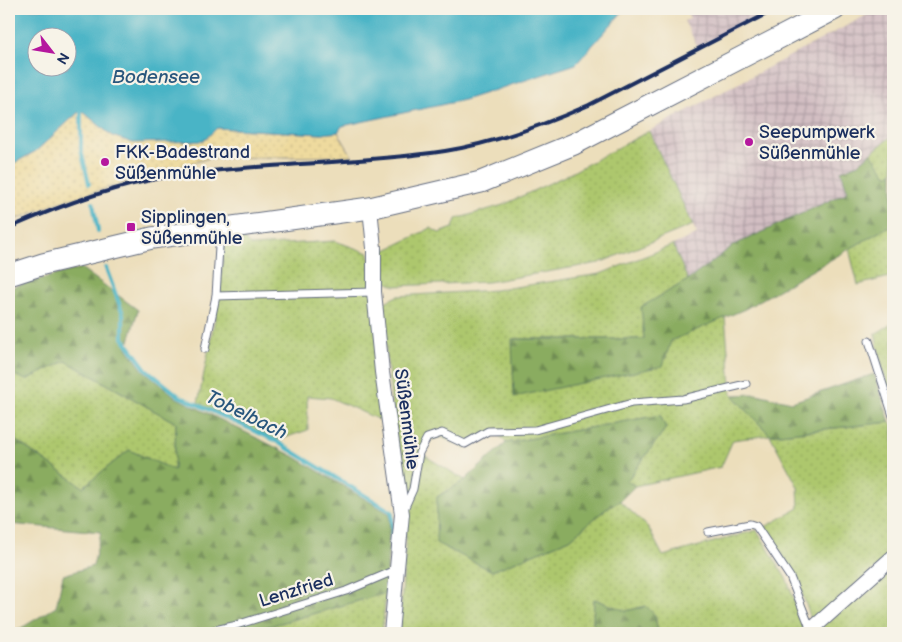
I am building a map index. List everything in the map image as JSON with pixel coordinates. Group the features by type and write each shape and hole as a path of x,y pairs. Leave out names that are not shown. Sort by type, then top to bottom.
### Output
{"main road":[{"path":"9,275 43,264 152,238 370,208 446,192 520,168 574,144 835,9"}],"street":[{"name":"Süßenmühle","path":"370,208 374,248 374,292 392,452 402,514 391,633"},
{"path":"811,632 893,557"}],"lane":[{"path":"204,349 216,296 220,229"},
{"path":"216,296 374,292"},
{"path":"869,341 893,416"},
{"path":"402,514 413,489 419,453 427,438 442,433 465,444 488,431 535,430 632,403 683,399 746,384"},
{"path":"708,532 750,524 756,526 790,577 811,632"},
{"name":"Lenzfried","path":"201,633 233,626 346,591 397,570"}],"shaded area":[{"path":"686,9 770,9 698,47 684,21 690,19"},
{"path":"878,9 893,9 893,135 858,164 841,171 849,192 734,245 688,280 673,245 697,234 649,131"}],"green space":[{"path":"649,131 693,225 599,263 488,282 395,286 386,282 381,274 382,252 431,228 439,233 453,228 456,219 503,205 569,174"},
{"path":"893,135 893,172 887,175 871,153"},
{"path":"871,153 887,175 893,172 893,224 745,309 671,341 663,366 514,397 512,339 644,339 641,307 688,280 734,245 848,192 841,171 858,164"},
{"path":"893,224 893,276 858,285 849,249"},
{"path":"243,238 251,246 335,241 369,253 384,422 331,398 307,396 308,430 278,440 198,403 218,303 225,239"},
{"path":"673,245 688,280 642,307 644,339 513,339 671,341 725,317 732,395 770,435 733,440 721,467 635,486 626,482 666,428 660,415 506,443 500,436 488,434 465,448 441,437 430,440 422,454 465,480 437,497 492,571 570,539 606,509 620,501 648,527 663,556 757,530 787,580 806,633 658,633 655,615 646,606 626,611 594,599 593,623 602,633 399,633 406,539 381,304 397,296 495,290 600,274"},
{"path":"81,268 138,310 127,348 143,370 177,398 293,456 390,514 386,593 245,633 13,633 56,607 63,575 93,566 101,532 9,524 9,443 15,440 83,487 129,450 174,470 176,423 66,361 26,380 9,372 9,288"},
{"path":"893,323 893,400 883,371 875,334"},
{"path":"66,361 176,423 174,471 129,450 83,487 15,440 9,443 9,372 26,380"},
{"path":"874,374 890,422 770,435 732,395 757,394 792,402"},
{"path":"660,415 666,428 627,481 635,486 620,501 606,509 570,539 492,571 436,543 437,497 465,480 506,443"},
{"path":"890,422 893,426 893,553 812,622 796,576 763,528 799,508 798,487 770,435"},
{"path":"893,563 893,633 815,633"},
{"path":"386,593 382,633 245,633"},
{"path":"594,599 626,611 646,606 655,615 658,633 602,633 593,623"}],"sand":[{"name":"FKK-Badestrand Süßenmühle","path":"81,110 112,136 217,128 321,134 338,132 352,156 209,158 60,202 9,222 9,166 36,151"}],"water":[{"name":"Bodensee","path":"9,9 625,9 576,64 464,100 342,126 338,132 321,134 217,128 203,141 133,143 112,136 81,110 36,151 9,166"}],"waterway":[{"name":"Tobelbach","path":"81,110 81,150 89,184"},
{"name":"Tobelbach","path":"93,203 98,231"},
{"name":"Tobelbach","path":"106,268 123,314 123,338 146,369 179,396 274,440 392,512 392,554"}],"railway":[{"path":"9,228 86,198 126,186 167,177 236,169 410,156 464,148 501,138 555,120 589,105 776,9"}],"place":[{"name":"Seepumpwerk Süßenmühle","path":"749,142"},
{"name":"FKK-Badestrand Süßenmühle","path":"105,162"},
{"name":"Sipplingen, Süßenmühle","path":"131,227"}]}
